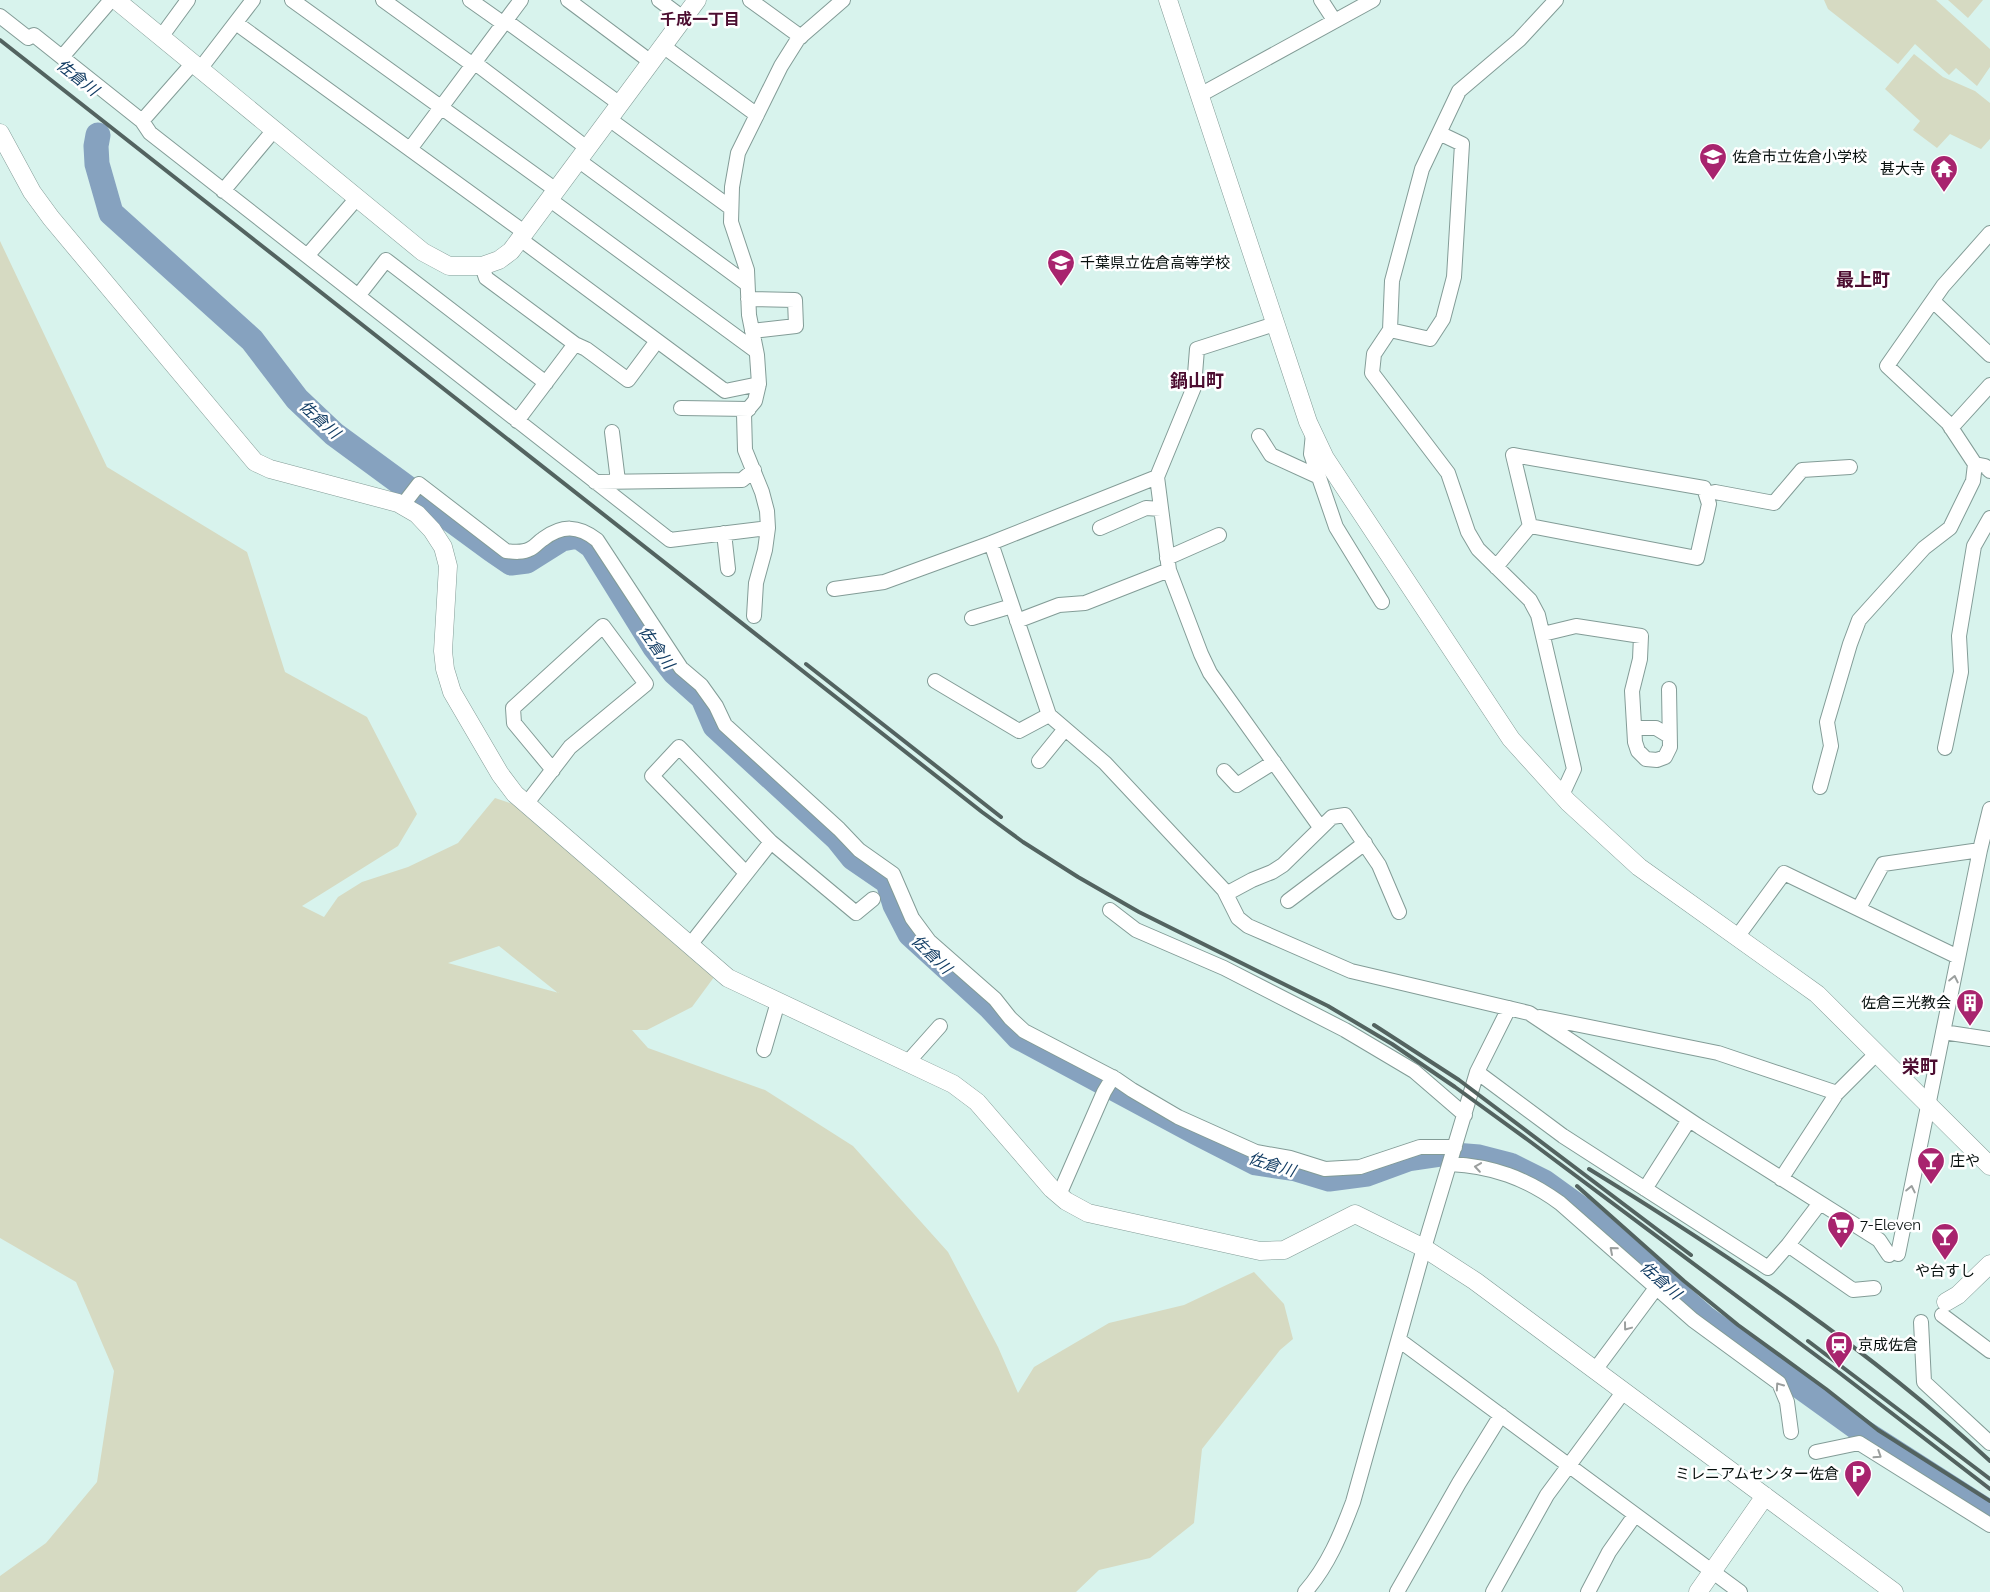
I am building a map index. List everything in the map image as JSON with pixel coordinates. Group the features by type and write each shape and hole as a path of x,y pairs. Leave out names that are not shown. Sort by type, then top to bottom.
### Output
{"street":[{"path":"62,58 116,0 424,252 449,266 482,266 499,260 511,250 697,0"},
{"path":"161,37 188,0"},
{"path":"142,121 197,66 236,23 253,0"},
{"path":"292,0 441,107 756,351"},
{"path":"383,0 474,64 583,154 747,284"},
{"path":"470,0 505,22 620,104"},
{"path":"410,149 521,0"},
{"path":"568,0 651,62"},
{"path":"659,0 683,18"},
{"path":"750,0 801,37"},
{"path":"754,616 756,583 768,528 767,511 754,470 745,450 744,414 755,401 759,384 748,299 747,270 731,222 732,187 738,153 782,66 801,37 843,0"},
{"path":"1168,0 1313,433 1325,458 1511,740 1593,826 1639,867 1817,994 1990,1166"},
{"path":"1321,0 1334,20"},
{"path":"1200,95 1373,0"},
{"path":"1556,0 1519,40 1459,91 1422,169 1392,281 1390,330 1374,354 1372,373 1448,473 1468,532 1478,549 1530,600 1538,615 1574,769 1562,795"},
{"path":"0,16 28,38 34,35 142,121 150,133 223,191 670,540 768,528"},
{"path":"236,23 410,149 657,341 725,391 759,384"},
{"path":"663,46 757,115"},
{"path":"609,119 732,208"},
{"path":"223,191 274,130"},
{"path":"1390,330 1430,339 1443,318 1454,277 1462,144 1439,133"},
{"path":"0,134 32,192 52,218 255,462 402,506 417,514 432,530 443,547 448,566 443,651 445,669 452,692 500,774 515,794 728,978 953,1084 977,1102 1066,1202 1088,1213 1260,1250 1284,1250 1355,1214 1424,1248 1475,1281 1894,1592"},
{"path":"307,256 357,198"},
{"path":"1820,787 1831,746 1827,722 1859,620 1924,548 1950,528 1973,481 1975,464 1952,428 1887,366 1944,286 1990,233"},
{"path":"358,296 386,260 546,383"},
{"path":"482,266 486,278 628,380 657,341"},
{"path":"748,299 795,300 796,326 752,330"},
{"path":"1933,301 1990,355"},
{"path":"1275,324 1197,349 1194,387 1157,477 1168,564 1210,673 1320,827"},
{"path":"517,421 576,344"},
{"path":"1952,428 1990,385"},
{"path":"681,408 748,409"},
{"path":"612,432 618,481"},
{"path":"1313,433 1311,454 1336,527 1382,602"},
{"path":"1260,436 1271,455 1319,477"},
{"path":"1514,455 1704,488 1709,504 1697,558 1530,526 1514,455"},
{"path":"1975,464 1985,466 1990,470"},
{"path":"1706,494 1715,492 1774,503 1802,470 1850,467"},
{"path":"595,482 742,480 754,470"},
{"path":"834,589 884,582 991,543 1157,477"},
{"path":"402,506 418,484 506,551 517,552 530,549 555,531 571,528 586,530 597,540 681,668 701,685 716,706 725,725 839,828 859,850 893,874 912,918 929,941 995,999 1010,1018 1024,1031 1113,1077 1178,1117 1256,1152 1290,1158 1325,1169 1360,1167 1420,1147 1455,1147"},
{"path":"1100,528 1146,508 1161,509"},
{"path":"1945,748 1961,672 1959,636 1974,546 1990,518"},
{"path":"1496,567 1530,526"},
{"path":"724,533 728,569"},
{"path":"1017,621 1059,605 1085,603 1168,564 1219,535"},
{"path":"991,543 1049,716 1105,763 1226,894 1238,918 1248,926 1351,971 1509,1008 1533,1016 1718,1053 1837,1093"},
{"path":"972,618 1012,606"},
{"path":"527,803 553,770 570,748 646,684 603,626 513,708 514,723 553,770"},
{"path":"1542,634 1576,626 1641,636 1640,660 1632,691 1635,742 1638,751 1646,759 1657,760 1665,757 1670,747 1669,690"},
{"path":"935,681 1019,730 1049,716"},
{"path":"1635,728 1656,728 1670,736"},
{"path":"1038,761 1065,729"},
{"path":"746,873 652,776 679,747 771,842 856,913 873,899"},
{"path":"1224,771 1237,785 1274,762"},
{"path":"1533,1016 1689,1120 1879,1240 1893,1254 1929,1105 1958,957 1985,842 1990,809"},
{"path":"1226,894 1283,865 1332,816 1345,815 1379,865 1399,912"},
{"path":"690,945 771,842"},
{"path":"1859,908 1882,864 1985,842"},
{"path":"1288,900 1365,843"},
{"path":"1737,937 1784,873 1958,957"},
{"path":"1110,910 1136,930 1224,968 1345,1030 1414,1072 1465,1115"},
{"path":"764,1050 778,1002"},
{"path":"1309,1591 1333,1549 1353,1502 1400,1340 1424,1248 1477,1072 1509,1008"},
{"path":"907,1063 940,1026"},
{"path":"1943,1032 1990,1039"},
{"path":"1781,1178 1837,1093 1877,1054"},
{"path":"1477,1072 1563,1136 1768,1268 1820,1203"},
{"path":"1059,1195 1104,1092 1113,1077"},
{"path":"1645,1189 1689,1120"},
{"path":"1450,1164 1494,1169 1542,1190 1560,1204 1693,1320 1779,1383 1787,1402 1791,1432"},
{"path":"1788,1245 1853,1290 1874,1288"},
{"path":"1990,1264 1944,1308 1990,1350"},
{"path":"1595,1370 1656,1288"},
{"path":"1921,1322 1924,1382 1990,1442"},
{"path":"1400,1340 1740,1592"},
{"path":"1493,1592 1547,1495 1624,1392"},
{"path":"1397,1592 1468,1468 1501,1416"},
{"path":"1816,1452 1859,1443 1990,1525"},
{"path":"1698,1592 1765,1496"},
{"path":"1588,1592 1609,1552 1635,1515"}],"green space":[{"path":"1824,0 1936,0 1990,49 1990,67 1977,86 1956,68 1949,75 1915,44 1898,64 1828,9"},
{"path":"1948,0 1983,0 1968,18"},
{"path":"1914,54 1943,77 1975,91 1990,103 1990,139 1981,149 1950,134 1937,148 1913,130 1920,121 1885,89"},
{"path":"0,241 107,467 247,552 285,672 367,717 417,814 398,846 302,906 324,917 338,897 362,882 408,867 458,843 495,798 540,813 720,969 692,1007 647,1030 632,1030 648,1048 765,1090 853,1146 948,1252 998,1347 1018,1393 1034,1367 1109,1323 1184,1305 1254,1272 1284,1304 1293,1339 1280,1350 1202,1449 1194,1523 1150,1558 1099,1570 1076,1592 0,1592 0,1576 46,1543 97,1482 114,1371 76,1282 0,1238","holes":["499,946 557,993 448,963"]}],"waterway":[{"name":"佐倉川","path":"98,135 96,146 97,164 111,213 252,340 297,399 334,434 511,563 527,561 562,539 578,536 592,546 654,646 675,673 703,698 715,726 837,838 853,858 888,882 895,905 910,934 990,1007 1018,1037 1256,1163 1296,1169 1329,1179 1367,1174 1408,1159 1442,1154 1479,1157 1510,1165 1544,1182 1580,1208 1705,1318 1862,1431 1990,1513"}],"railway":[{"path":"0,40 982,812 1023,842 1078,877 1139,912 1328,1006 1392,1044 1528,1140 1837,1371 1990,1489"},
{"path":"806,664 1001,817"},
{"path":"1374,1025 1459,1080 1691,1255"},
{"path":"1589,1169 1694,1235 1797,1305 1896,1380 1990,1461"},
{"path":"1577,1186 1684,1281 1738,1325 1826,1389 1878,1430 1990,1501"},
{"path":"1808,1341 1990,1479"}],"place":[{"name":"佐倉市立佐倉小学校","path":"1713,181"},
{"name":"甚大寺","path":"1944,193"},
{"name":"千葉県立佐倉高等学校","path":"1061,287"},
{"name":"佐倉三光教会","path":"1970,1027"},
{"name":"庄や","path":"1931,1185"},
{"name":"7-Eleven","path":"1841,1249"},
{"name":"や台すし","path":"1945,1261"},
{"name":"京成佐倉","path":"1839,1369"},
{"name":"ミレニアムセンター佐倉","path":"1858,1498"}],"district":[{"name":"千成一丁目","path":"700,19"},
{"name":"最上町","path":"1863,280"},
{"name":"鍋山町","path":"1197,381"},
{"name":"栄町","path":"1920,1067"}]}
